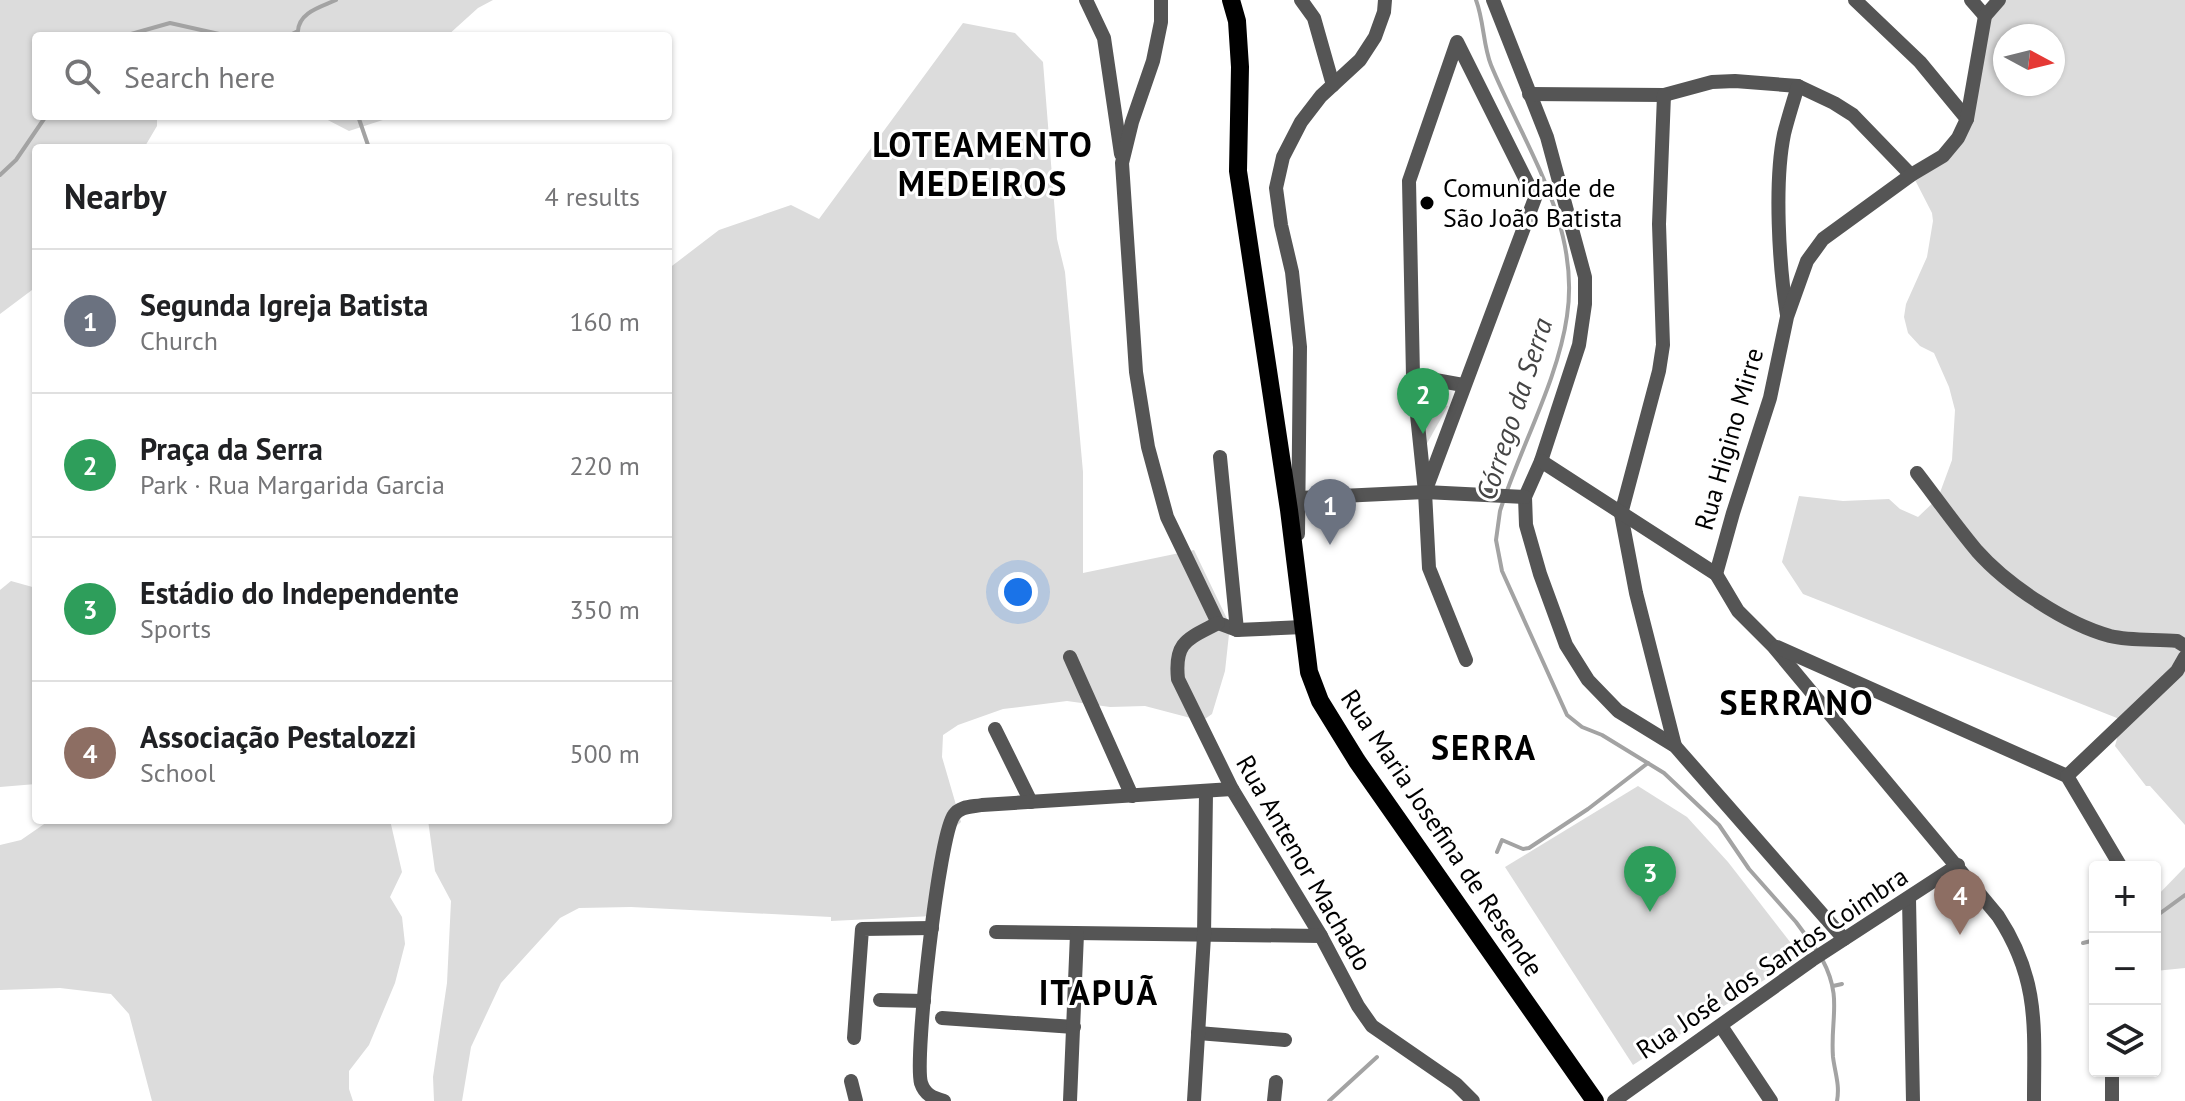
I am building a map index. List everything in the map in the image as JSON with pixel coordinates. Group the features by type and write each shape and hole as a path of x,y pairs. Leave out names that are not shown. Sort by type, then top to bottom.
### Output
{"main road":[{"path":"1231,0 1237,21 1240,67 1238,171 1294,504"},
{"name":"Rua Maria Josefina de Resende","path":"1294,504 1296,574 1309,672 1320,701 1595,1101"}],"street":[{"path":"1086,0 1104,38 1122,163 1136,372 1148,447 1167,517 1218,623 1237,630 1303,627"},
{"path":"1122,163 1153,61 1161,22 1161,0"},
{"path":"1301,0 1314,18 1333,85"},
{"name":"Rua Maria Josefina de Resende","path":"1294,504 1300,347 1292,272 1276,188 1283,157 1301,122 1321,96 1360,60 1375,37 1385,0"},
{"path":"1493,0 1547,137 1585,277 1579,345 1541,461 1525,497 1526,525 1566,645 1588,680 1618,711 1675,746 1844,939"},
{"path":"1855,0 1920,62 1967,119"},
{"path":"1971,0 1985,16 1999,0"},
{"name":"Rua Higino Mirre","path":"1716,574 1770,398 1787,317 1807,261 1823,239 1911,175 1943,156 1958,138 1967,119 1985,16"},
{"path":"1425,492 1535,198 1457,42 1409,181 1413,376 1429,568 1466,660"},
{"path":"1529,94 1664,95 1712,82 1735,81 1798,86 1853,115 1911,175"},
{"name":"Rua Higino Mirre","path":"1787,317 1780,274 1780,190 1784,137 1798,86"},
{"path":"1664,95 1659,224 1663,345 1621,514 1636,593 1675,746"},
{"path":"1413,376 1463,385"},
{"path":"1220,457 1237,630"},
{"path":"1541,461 1716,574 1738,611 1773,646 1998,916 2017,945 2028,981 2034,1016 2034,1101"},
{"path":"1917,473 1978,552 2008,579 2047,606 2090,629 2111,636 2177,641 2185,646"},
{"path":"1294,504 1425,492 1525,497"},
{"name":"Rua Antenor Machado","path":"1218,623 1186,640 1178,650 1176,663 1178,679 1232,789 1372,1026 1456,1084 1473,1101"},
{"path":"1773,646 2067,776 2117,861"},
{"path":"1070,657 1132,796"},
{"path":"2067,776 2177,671 2185,657"},
{"path":"995,729 1031,802"},
{"path":"944,1101 924,1091 920,1081 919,1052 932,928 947,834 953,816 961,809 1031,802 1232,789"},
{"path":"1194,1101 1204,936 1206,793"},
{"name":"Rua José dos Santos Coimbra","path":"1614,1101 1812,960 1958,865"},
{"path":"1909,899 1913,1101"},
{"path":"854,1038 862,929 932,928"},
{"path":"996,932 1321,936"},
{"path":"1070,1101 1077,934"},
{"path":"880,1000 924,1001"},
{"path":"942,1018 1074,1027"},
{"path":"1721,1026 1771,1101"},
{"path":"1198,1033 1285,1040"},
{"path":"2112,1077 2112,1101"},
{"path":"851,1081 856,1101"},
{"path":"1274,1101 1276,1082"}],"shaded area":[{"path":"0,0 493,0 478,8 451,32 32,32 32,120 157,120 157,126 146,144 32,144 32,290 0,314"},
{"path":"2005,0 2185,0 2185,825 2150,786 2146,786 2115,746 2122,720 1803,594 1782,562 1799,496 1843,501 1889,499 1900,509 1918,517 1938,498 1952,460 1955,410 1934,353 1920,346 1908,333 1904,317 1906,304 1927,257 1933,221 1914,178 1964,142 1989,18"},
{"path":"963,23 1015,33 1043,62 1057,239 1065,272 1083,472 1083,573 1194,550 1230,625 1225,671 1212,714 1202,721 1145,706 1110,707 1067,701 1003,709 958,725 943,735 942,757 961,822 951,831 933,916 831,921 831,917 631,907 579,908 560,918 501,983 471,1047 462,1101 434,1101 433,1077 447,983 451,901 435,871 429,824 672,824 672,266 719,230 791,205 819,219"},
{"path":"328,120 383,120 349,131"},
{"path":"1413,399 1448,406 1416,463"},
{"path":"11,581 32,587 32,784 0,787 0,590"},
{"path":"1638,786 1687,817 1728,862 1801,956 1633,1065 1505,867"},
{"path":"44,824 391,824 402,872 390,897 402,917 405,944 395,983 369,1045 349,1071 353,1101 152,1101 129,1014 111,994 60,988 0,990 0,845 21,840"},
{"path":"2185,867 2185,968 2161,970 2161,892"}],"waterway":[{"path":"296,32 302,19 336,0"},
{"name":"Córrego da Serra","path":"1476,0 1491,65 1547,186 1558,218 1566,250 1569,282 1567,316 1556,365 1500,511 1496,540 1502,571 1567,715 1582,727 1602,735 1664,773 1719,825 1749,869 1818,952"},
{"path":"138,32 170,23 210,32"},
{"path":"0,175 16,160 43,120"},
{"path":"359,120 368,144"},
{"path":"1497,852 1502,840 1523,849 1529,848 1588,809 1648,763"},
{"path":"2161,913 2185,895"},
{"path":"2083,943 2089,942"},
{"name":"Córrego da Serra","path":"1822,959 1834,997 1833,1057 1838,1084 1837,1101"},
{"path":"1833,986 1842,984"},
{"path":"1329,1101 1377,1057"}],"place":[{"name":"Comunidade de São João Batista","path":"1427,203"},
{"name":"Praça da Serra","path":"1423,434"},
{"name":"Segunda Igreja Batista","path":"1330,545"},
{"name":"Estádio do Independente","path":"1650,912"},
{"name":"Associação Pestalozzi","path":"1960,935"}],"district":[{"name":"LOTEAMENTO MEDEIROS","path":"983,164"},
{"name":"SERRANO","path":"1797,703"},
{"name":"SERRA","path":"1484,748"},
{"name":"ITAPUÃ","path":"1099,993"}]}
